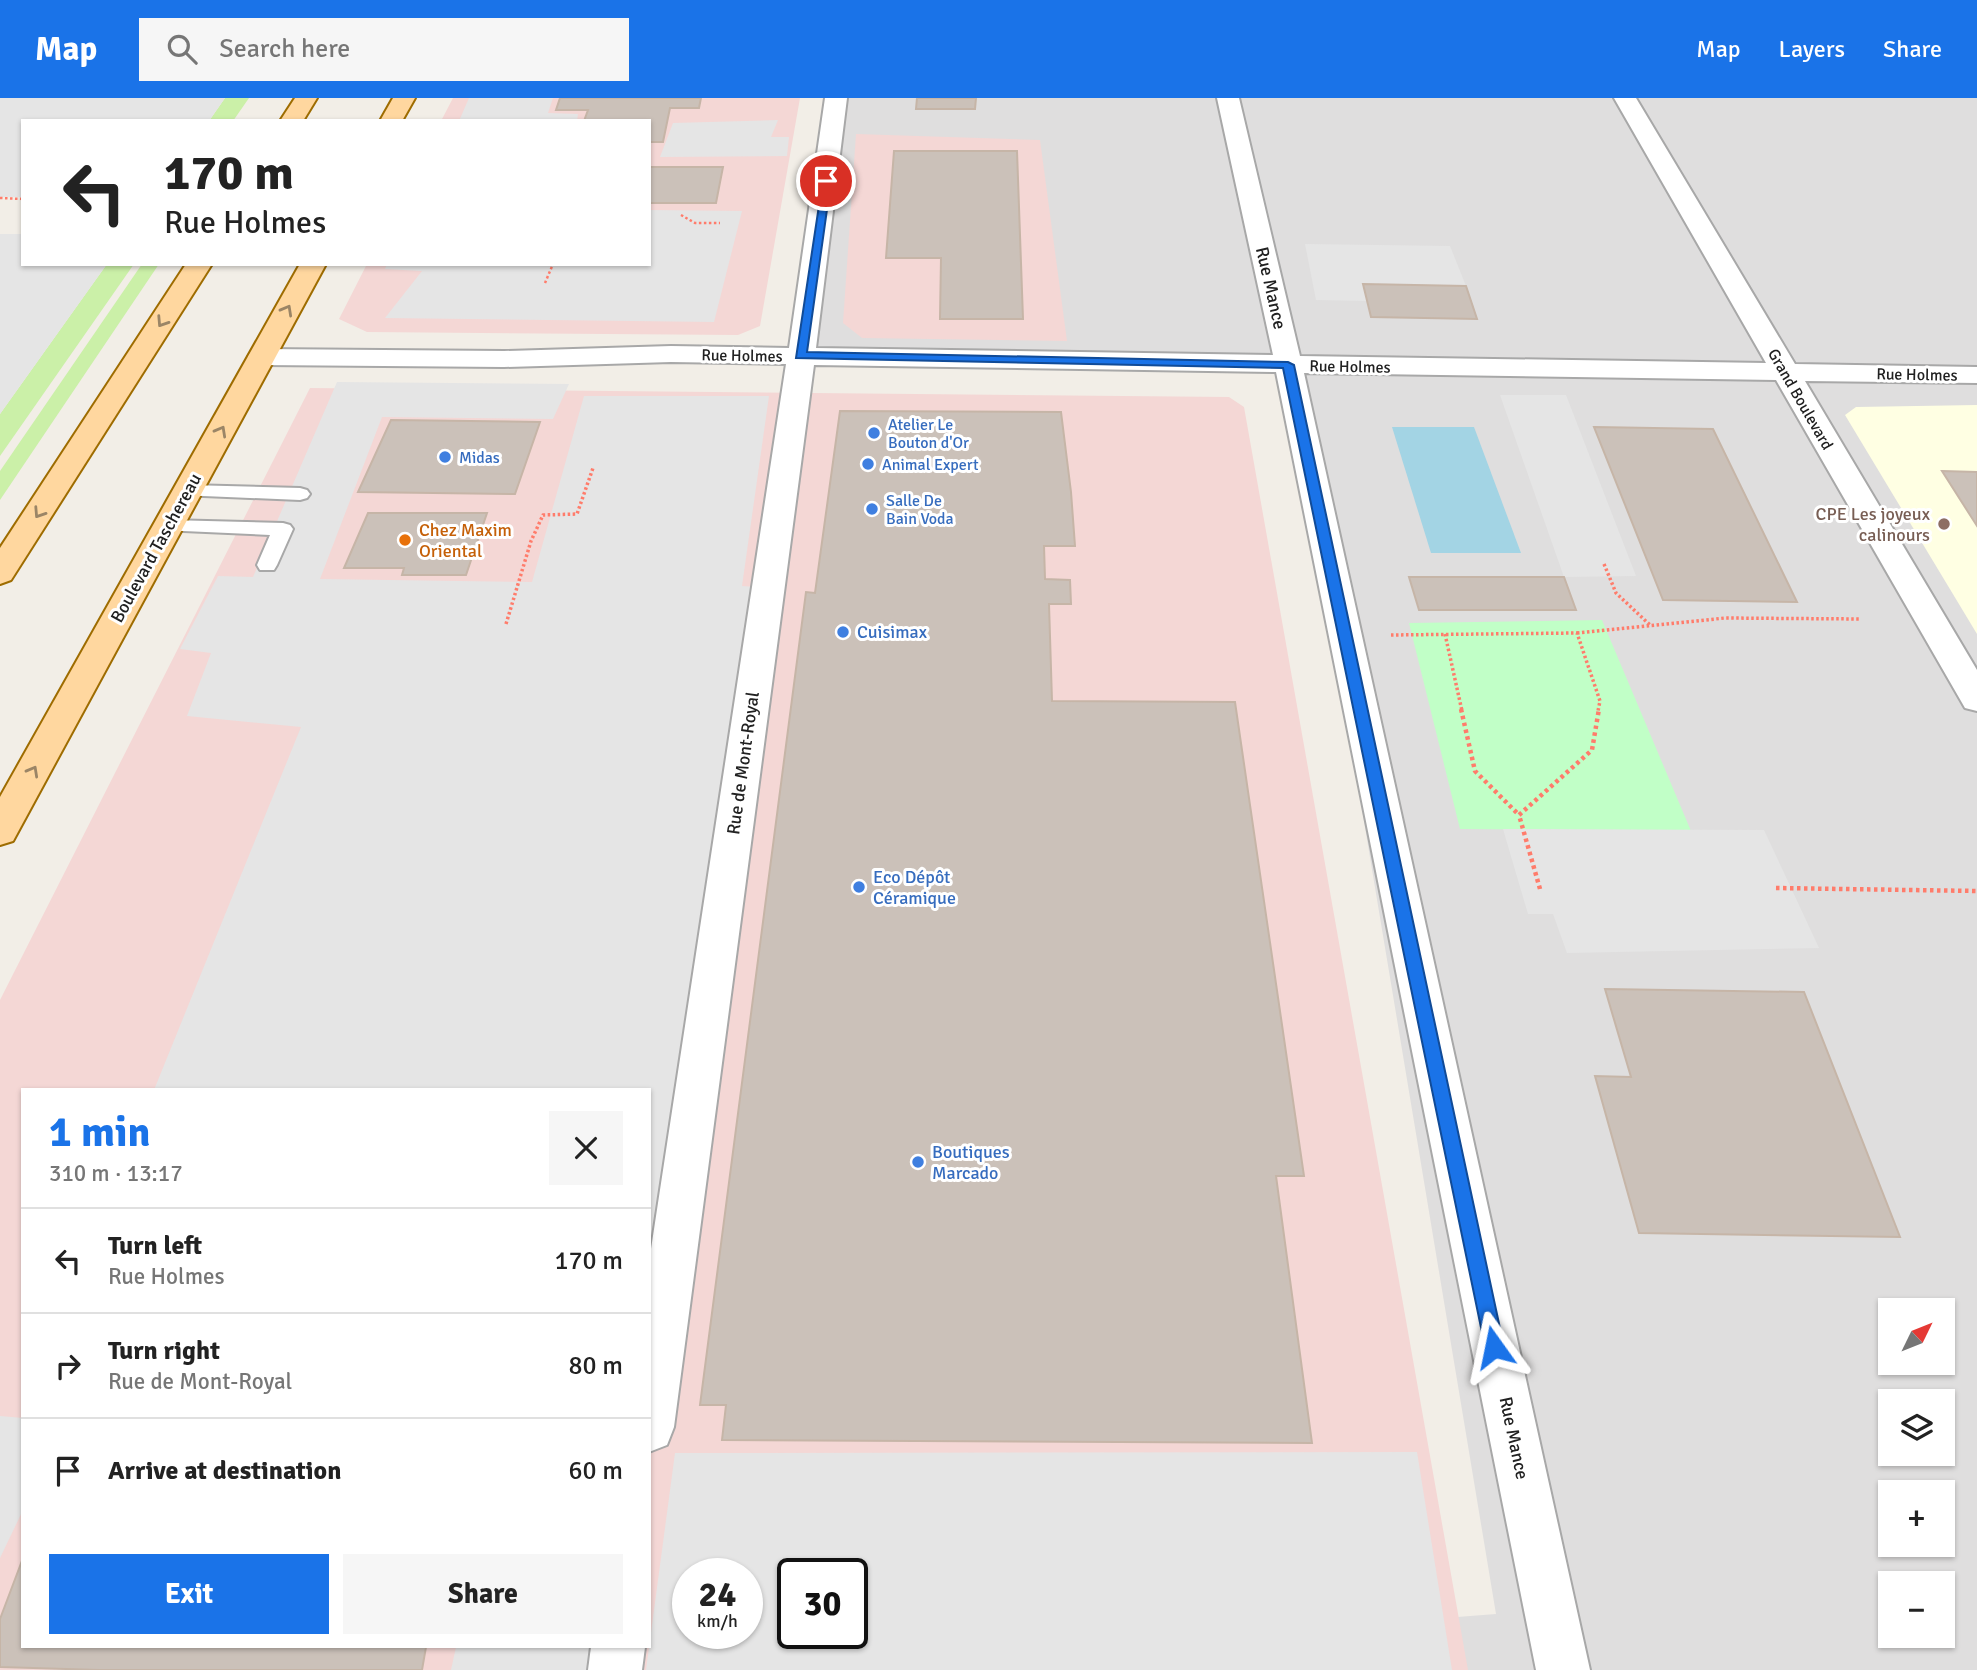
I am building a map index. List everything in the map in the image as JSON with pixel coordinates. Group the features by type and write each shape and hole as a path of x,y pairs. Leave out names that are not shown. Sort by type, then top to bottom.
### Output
{"main road":[{"path":"292,119 306,98"},
{"path":"392,119 404,98"},
{"path":"0,573 198,266"},
{"name":"Boulevard Taschereau","path":"0,831 312,266"}],"street":[{"name":"Rue de Mont-Royal","path":"651,1413 800,355 816,262 836,98"},
{"name":"Rue Mance","path":"1228,98 1288,365 1563,1670"},
{"name":"Grand Boulevard","path":"1625,98 1977,699"},
{"name":"Rue Holmes","path":"262,356 504,359 671,354 800,355 1977,375"},
{"path":"615,1670 618,1648"}],"lane":[{"path":"187,491 300,494"},
{"path":"168,526 283,529 267,565"}],"path":[{"path":"0,198 21,199"},
{"path":"681,215 695,223 720,223"},
{"path":"545,283 552,266"},
{"path":"506,624 531,541 543,515 578,514 593,468"},
{"path":"1604,564 1616,593 1650,625"},
{"path":"1387,635 1577,633 1725,618 1861,620"},
{"path":"1519,815 1592,750 1600,701 1577,633"},
{"path":"1445,634 1475,771 1519,815 1539,889"},
{"path":"1776,888 1977,891"}],"shaded area":[{"path":"0,98 225,98 210,119 21,119 21,197 0,197"},
{"path":"453,98 800,98 760,326 738,335 367,332 339,319 366,266 651,266 651,119 442,119"},
{"path":"469,98 553,98 548,113 578,114 577,119 460,119"},
{"path":"843,98 1977,98 1977,1670 776,1670 1496,1614 1288,365 800,355"},
{"path":"778,120 771,137 789,137 787,156 660,157 673,123"},
{"path":"856,134 1040,140 1067,341 862,338 843,323"},
{"path":"651,210 742,211 714,322 385,318 422,271 385,269 386,266 651,266"},
{"path":"0,234 21,234 21,266 106,266 0,414"},
{"path":"1305,244 1450,246 1466,286 1364,284 1367,301 1316,300"},
{"path":"337,382 569,384 553,419 382,417 320,579 532,582 584,396 769,396 742,586 756,587 651,1269 651,1088 155,1088 301,727 187,716 211,653 180,649 218,576 253,577"},
{"path":"310,388 1229,397 1244,407 1468,1670 0,1670 0,1000"},
{"path":"1500,395 1566,395 1636,576 1564,577"},
{"name":"CPE Les joyeux calinours","path":"1977,405 1977,634 1845,415 1856,407"},
{"path":"1503,829 1764,830 1819,948 1567,953 1553,914 1528,914"},
{"path":"0,1416 21,1418 21,1514 0,1558"},
{"path":"1417,1452 1452,1670 646,1670 675,1453"},
{"path":"456,1648 596,1648 593,1670 451,1670"}],"green space":[{"path":"225,98 249,98 234,119 210,119"},
{"path":"106,266 133,266 0,456 0,414"},
{"path":"141,266 158,266 0,500 0,471"},
{"path":"1602,620 1691,831 1460,829 1409,623"}],"water":[{"path":"1392,427 1474,427 1521,553 1431,553"}],"building":[{"path":"560,98 701,98 699,108 670,108 663,142 651,142 651,119 585,119 588,110 556,110"},
{"path":"917,98 976,98 975,109 916,109"},
{"path":"894,151 1017,151 1023,319 940,319 941,258 886,258"},
{"path":"651,167 723,167 716,203 651,203"},
{"path":"1363,284 1466,286 1477,319 1371,317"},
{"path":"840,411 1061,412 1075,546 1044,546 1045,579 1070,580 1071,604 1049,604 1052,701 1235,702 1304,1176 1276,1176 1312,1443 722,1440 726,1405 700,1405 806,592 815,593"},
{"path":"391,420 540,422 515,494 358,492"},
{"path":"1594,427 1713,429 1797,602 1663,600"},
{"name":"CPE Les joyeux calinours","path":"1942,471 1977,472 1977,526"},
{"path":"368,513 487,513 466,575 402,575 404,568 344,568"},
{"path":"1409,577 1564,577 1576,610 1419,610"},
{"path":"1605,989 1804,992 1900,1237 1639,1233 1595,1076 1631,1077"},
{"path":"21,1563 21,1648 426,1648 422,1670 99,1670 0,1667 0,1619"}],"place":[{"name":"Atelier Le Bouton d'Or","path":"874,433"},
{"name":"Midas","path":"445,457"},
{"name":"Animal Expert","path":"868,464"},
{"name":"Salle De Bain Voda","path":"872,509"},
{"name":"CPE Les joyeux calinours","path":"1944,524"},
{"name":"Chez Maxim Oriental","path":"405,540"},
{"name":"Cuisimax","path":"843,632"},
{"name":"Eco Dépôt Céramique","path":"859,887"},
{"name":"Boutiques Marcado","path":"918,1162"}],"route":[{"path":"826,181 800,355 1288,365 1494,1347"}]}
